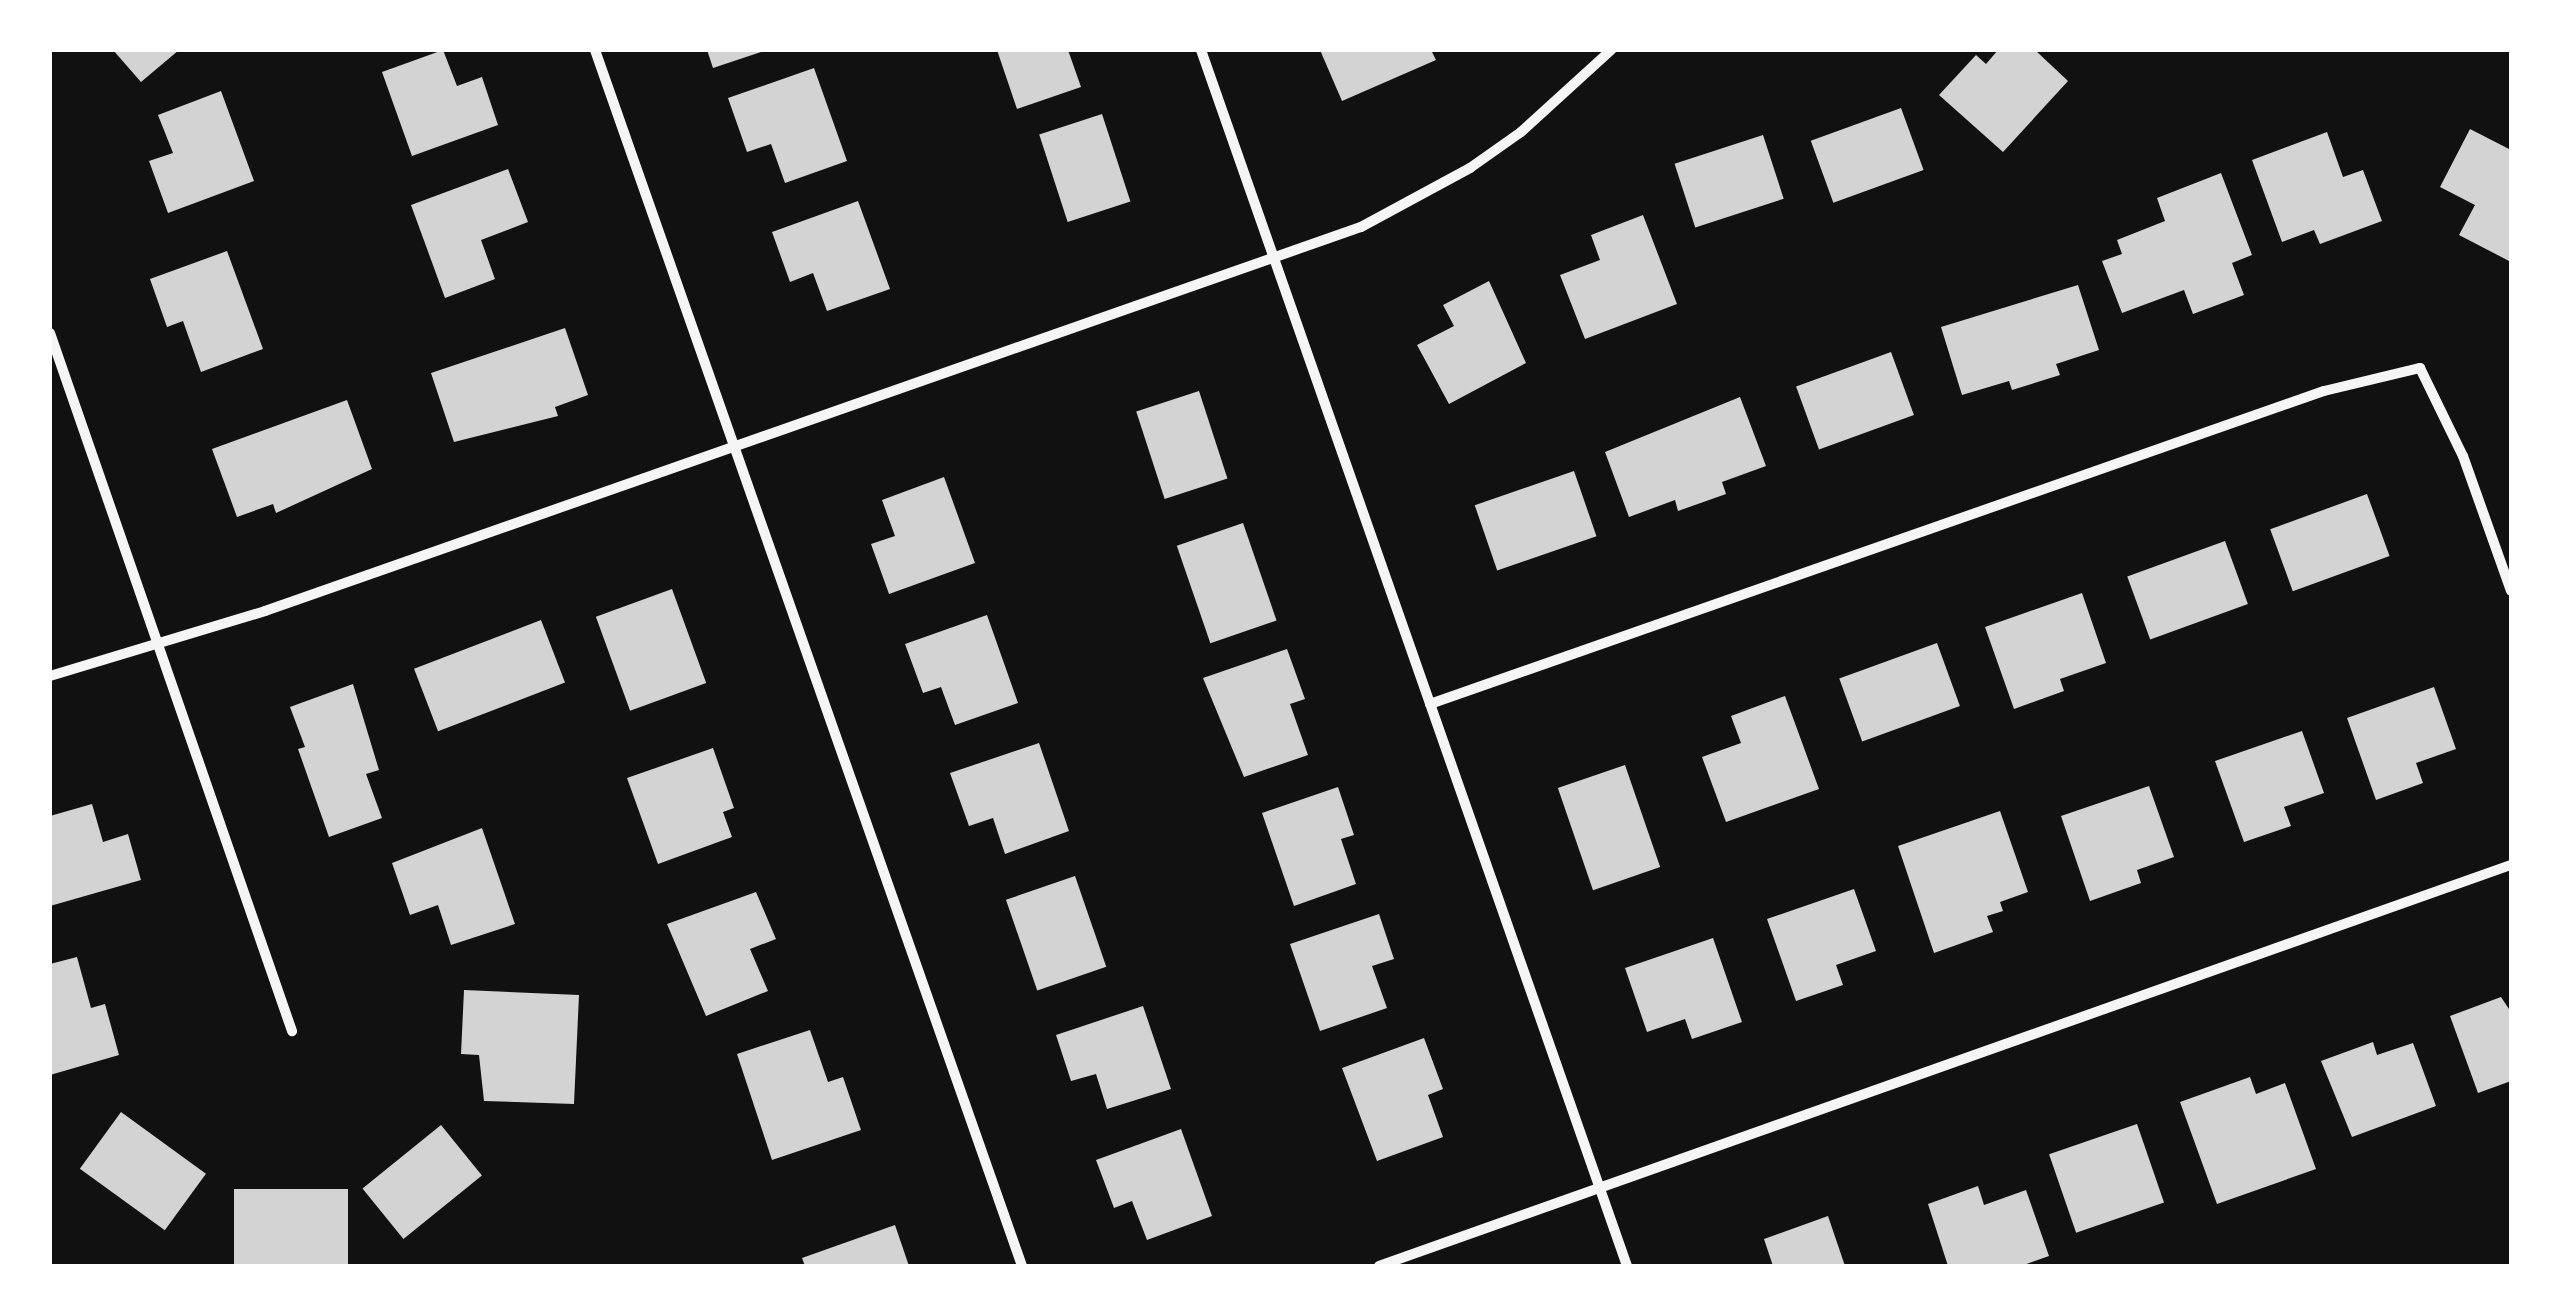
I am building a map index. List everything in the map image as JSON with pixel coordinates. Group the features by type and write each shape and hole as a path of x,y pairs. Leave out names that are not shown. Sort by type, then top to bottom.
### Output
{"street":[{"path":"595,50 1022,1266"},
{"path":"1201,50 1627,1266"},
{"path":"50,676 162,646 1361,227 1470,168 1521,132 1611,50"},
{"path":"50,333 162,646 292,1031"},
{"path":"1430,704 2324,391 2420,368 2462,456 2511,591"},
{"path":"1379,1266 2511,865"}],"building":[{"path":"113,50 179,50 141,82"},
{"path":"443,50 457,86 482,77 498,125 412,156 382,72"},
{"path":"707,50 764,50 764,51 713,68"},
{"path":"997,50 1068,50 1081,87 1017,109"},
{"path":"1320,50 1431,50 1436,60 1342,101"},
{"path":"1998,50 2035,50 2068,81 2003,152 1939,95 1976,55 1986,64"},
{"path":"814,68 847,161 785,183 771,144 747,152 728,98"},
{"path":"221,91 254,181 168,213 149,161 173,153 158,115"},
{"path":"1901,108 1924,170 1833,203 1811,141"},
{"path":"1102,114 1130,201 1068,222 1039,134"},
{"path":"2470,129 2511,150 2511,262 2459,235 2475,205 2440,187"},
{"path":"2327,132 2343,177 2363,170 2382,221 2320,244 2314,230 2282,242 2252,160"},
{"path":"1763,135 1784,199 1695,227 1675,164"},
{"path":"508,169 528,222 481,240 495,279 445,298 411,205"},
{"path":"2221,173 2252,255 2232,263 2244,295 2193,314 2184,290 2122,313 2102,261 2122,254 2117,240 2165,221 2157,198"},
{"path":"858,201 890,289 827,311 813,273 790,282 772,232"},
{"path":"1643,215 1677,304 1585,339 1560,275 1600,260 1591,235"},
{"path":"227,251 263,349 201,372 183,321 167,327 150,279"},
{"path":"1489,281 1526,363 1449,404 1417,345 1454,326 1443,305"},
{"path":"2078,285 2099,350 2056,364 2060,375 2012,390 2009,381 1962,395 1941,327"},
{"path":"565,328 588,395 555,407 558,416 454,442 431,373"},
{"path":"1891,352 1914,415 1819,450 1796,387"},
{"path":"1199,391 1227,478 1165,499 1136,411"},
{"path":"1740,397 1766,466 1722,482 1726,494 1678,511 1675,500 1629,517 1605,452"},
{"path":"347,400 372,469 276,513 273,504 237,517 212,449"},
{"path":"1574,471 1596,536 1497,570 1475,505"},
{"path":"944,477 975,563 889,594 871,544 895,536 882,500"},
{"path":"2367,494 2390,556 2293,591 2270,529"},
{"path":"1243,523 1277,620 1210,643 1177,546"},
{"path":"2225,541 2248,604 2150,640 2127,577"},
{"path":"672,589 706,683 630,711 596,617"},
{"path":"2082,593 2106,663 2060,679 2064,691 2014,709 1985,627"},
{"path":"987,615 1018,703 955,725 941,687 923,693 905,644"},
{"path":"541,620 565,683 438,731 414,669"},
{"path":"1937,643 1960,706 1862,742 1839,679"},
{"path":"1287,649 1305,699 1290,704 1308,755 1244,777 1203,678"},
{"path":"353,684 379,770 366,774 382,818 329,837 298,749 305,747 290,707"},
{"path":"2434,687 2456,749 2416,763 2423,783 2376,800 2347,718"},
{"path":"1785,696 1819,789 1726,822 1702,757 1741,743 1731,716"},
{"path":"2302,731 2324,793 2284,807 2291,826 2244,842 2215,761"},
{"path":"1039,743 1069,831 1005,854 993,818 969,826 950,773"},
{"path":"713,748 734,808 723,812 732,837 658,864 627,778"},
{"path":"1625,765 1660,867 1593,890 1558,788"},
{"path":"2149,786 2174,857 2137,870 2141,883 2090,901 2061,816"},
{"path":"1338,787 1354,835 1341,839 1356,884 1294,906 1262,813"},
{"path":"92,804 103,842 128,834 141,880 50,906 50,816"},
{"path":"2000,811 2028,892 2000,902 2003,911 1987,916 1993,932 1934,953 1898,846"},
{"path":"482,828 515,924 451,945 438,905 410,915 392,863"},
{"path":"1075,876 1106,967 1037,991 1006,900"},
{"path":"1854,889 1876,951 1836,965 1843,985 1796,1001 1767,919"},
{"path":"756,892 776,939 750,949 768,991 706,1016 667,924"},
{"path":"1379,914 1394,959 1372,966 1387,1008 1320,1031 1290,944"},
{"path":"1713,938 1742,1022 1692,1039 1685,1019 1647,1032 1625,968"},
{"path":"77,957 91,1008 105,1004 119,1055 50,1075 50,964"},
{"path":"464,990 579,995 574,1104 484,1101 479,1055 461,1054"},
{"path":"2501,997 2511,1012 2511,1081 2478,1093 2450,1016"},
{"path":"1143,1006 1171,1089 1107,1109 1096,1074 1071,1081 1056,1035"},
{"path":"810,1030 828,1082 843,1077 861,1130 772,1160 737,1054"},
{"path":"1424,1038 1443,1089 1428,1095 1443,1137 1377,1161 1342,1068"},
{"path":"2373,1042 2377,1055 2413,1043 2436,1106 2352,1137 2321,1061"},
{"path":"2250,1077 2256,1094 2285,1083 2316,1169 2217,1204 2180,1102"},
{"path":"121,1112 206,1174 165,1230 80,1169"},
{"path":"2137,1124 2164,1202 2076,1233 2049,1154"},
{"path":"441,1125 482,1176 403,1239 363,1189"},
{"path":"1181,1129 1212,1216 1147,1240 1132,1201 1114,1208 1096,1160"},
{"path":"1978,1186 1984,1205 2026,1190 2049,1256 2021,1266 1948,1266 1928,1204"},
{"path":"234,1189 348,1189 348,1266 234,1266"},
{"path":"1828,1216 1845,1266 1773,1266 1764,1239"},
{"path":"895,1225 909,1266 805,1266 802,1258"}]}
